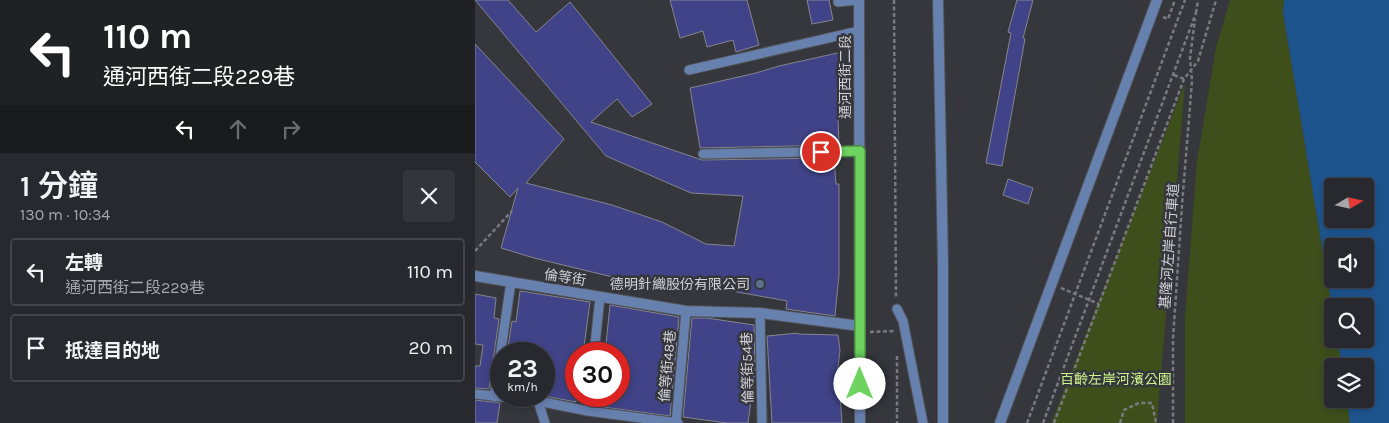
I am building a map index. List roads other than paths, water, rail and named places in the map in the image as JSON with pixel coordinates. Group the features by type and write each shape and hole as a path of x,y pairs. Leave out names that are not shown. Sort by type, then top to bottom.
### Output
{"street":[{"name":"通河西街二段","path":"858,0 860,423"},
{"path":"938,0 943,265 943,423"},
{"path":"1000,423 1157,0"},
{"name":"倫等街","path":"475,276 686,311 760,313 860,321"}],"lane":[{"path":"838,2 858,0"},
{"path":"689,70 859,31"},
{"path":"703,154 860,151"},
{"path":"502,342 511,282"},
{"path":"595,342 600,297"},
{"path":"897,309 903,321 923,423"},
{"name":"倫等街48巷","path":"677,423 686,311"},
{"name":"倫等街54巷","path":"760,313 762,423"},
{"path":"475,394 490,396"},
{"path":"555,404 588,411 677,423"},
{"path":"540,407 545,423"},
{"path":"588,411 589,407"}],"water":[{"path":"1284,0 1389,0 1389,423 1350,423 1348,408 1374,408 1374,358 1341,358 1339,348 1374,348 1374,298 1331,298 1329,288 1374,288 1374,238 1324,238 1324,259 1283,12"}],"place":[{"name":"德明針織股份有限公司","path":"760,284"}],"park label":[{"name":"百齡左岸河濱公園","path":"1116,379"}]}
